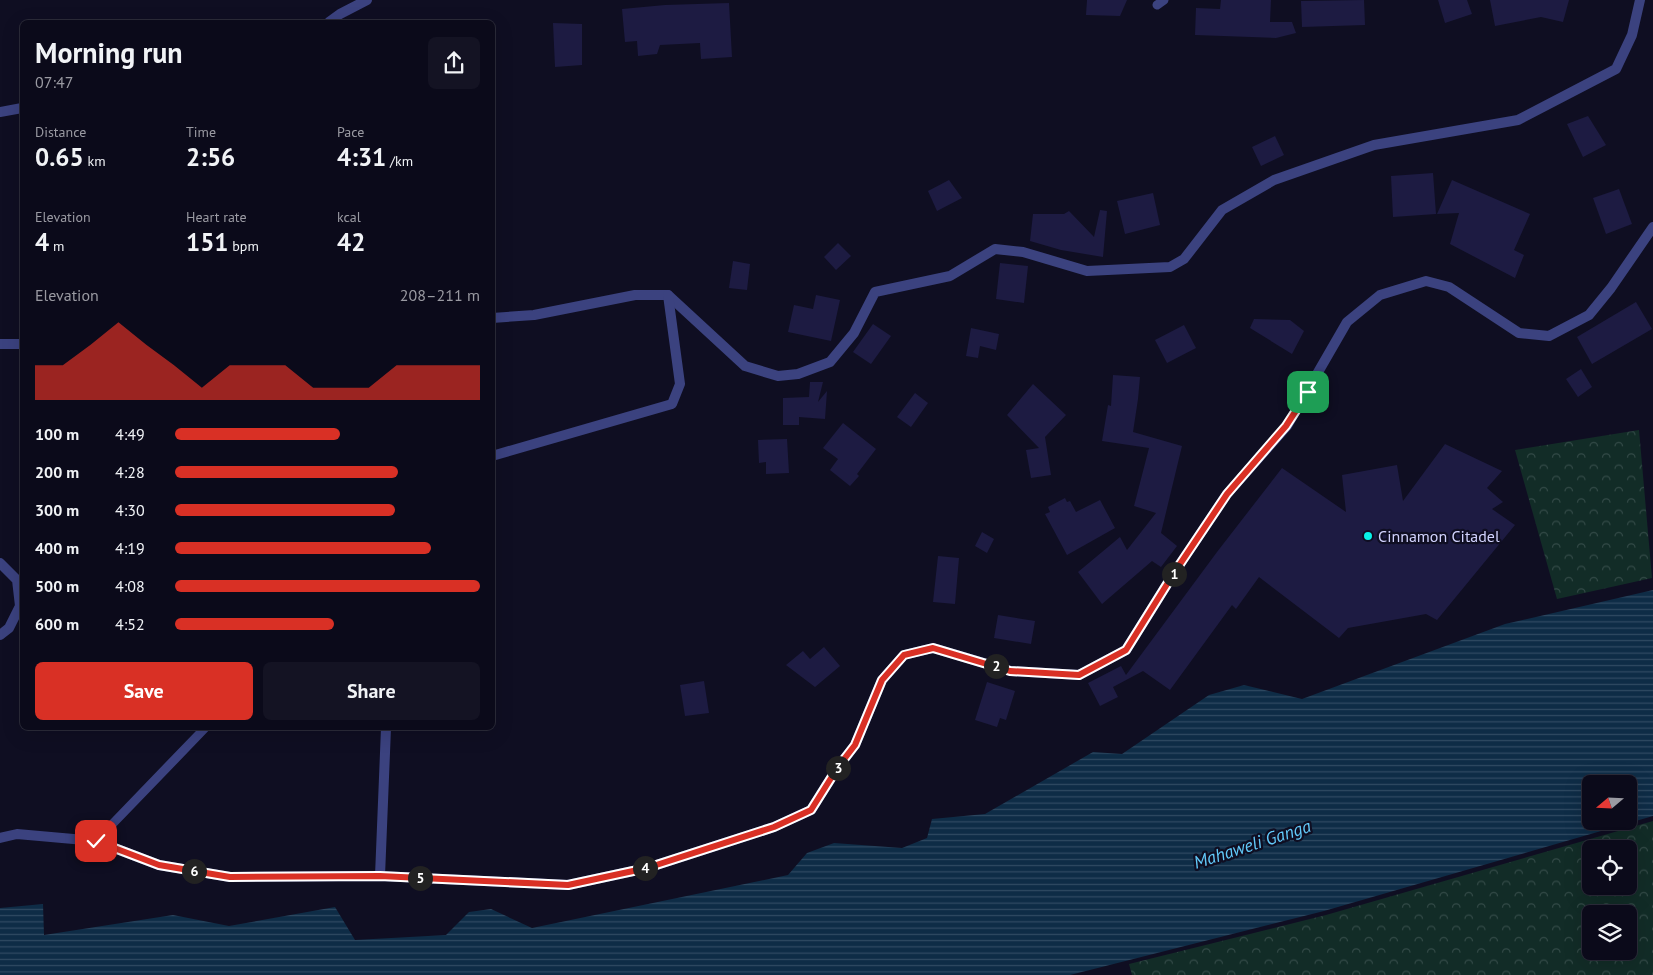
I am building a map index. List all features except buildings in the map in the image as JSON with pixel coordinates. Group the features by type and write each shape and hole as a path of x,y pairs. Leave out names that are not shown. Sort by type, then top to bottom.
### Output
{"street":[{"path":"332,20 367,0"},
{"path":"495,318 534,315 635,295 668,296 745,366 778,376 798,374 830,362 854,333 875,292 950,276 995,249 1023,252 1087,271 1170,267 1184,259 1222,210 1274,180 1374,145 1518,120 1616,69 1632,35 1640,0"},
{"path":"0,112 20,108"},
{"path":"0,838 17,834 96,841 159,865 230,877 380,876 568,885 647,868 774,827 811,810 838,767 855,745 882,680 904,655 933,648 1010,671 1079,675 1126,650 1174,573 1227,494 1286,426 1346,322 1380,295 1426,281 1449,287 1519,333 1550,336 1589,315 1611,288 1653,227"},
{"path":"495,455 672,404 680,384 668,296"},
{"path":"0,344 20,344"},
{"path":"0,563 17,580 20,606 9,628 0,635"},
{"path":"380,876 386,730"}],"lane":[{"path":"96,841 203,730"}],"green space":[{"path":"1639,430 1652,578 1557,599 1515,450"},
{"path":"1653,821 1653,975 1132,975 1129,964 1326,915 1582,841 1582,895 1637,895 1637,840 1587,840 1622,830 1638,830 1638,825"}],"water":[{"name":"Mahaweli Ganga","path":"1653,590 1653,816 1638,820 1638,775 1582,775 1582,830 1605,830 1324,911 1070,975 0,975 0,908 43,904 44,935 173,915 229,926 335,907 355,940 446,935 469,912 491,909 532,928 788,875 807,853 834,843 902,848 927,838 932,819 985,814 1093,752 1122,754 1209,695 1244,685 1302,699 1505,624"}],"place":[{"name":"Cinnamon Citadel","path":"1368,536"}],"route":[{"path":"96,841 159,865 230,877 380,876 568,885 647,868 774,827 811,810 838,767 855,745 882,680 904,655 933,648 1010,671 1079,675 1126,650 1174,573 1227,494 1286,426 1308,392"}]}
